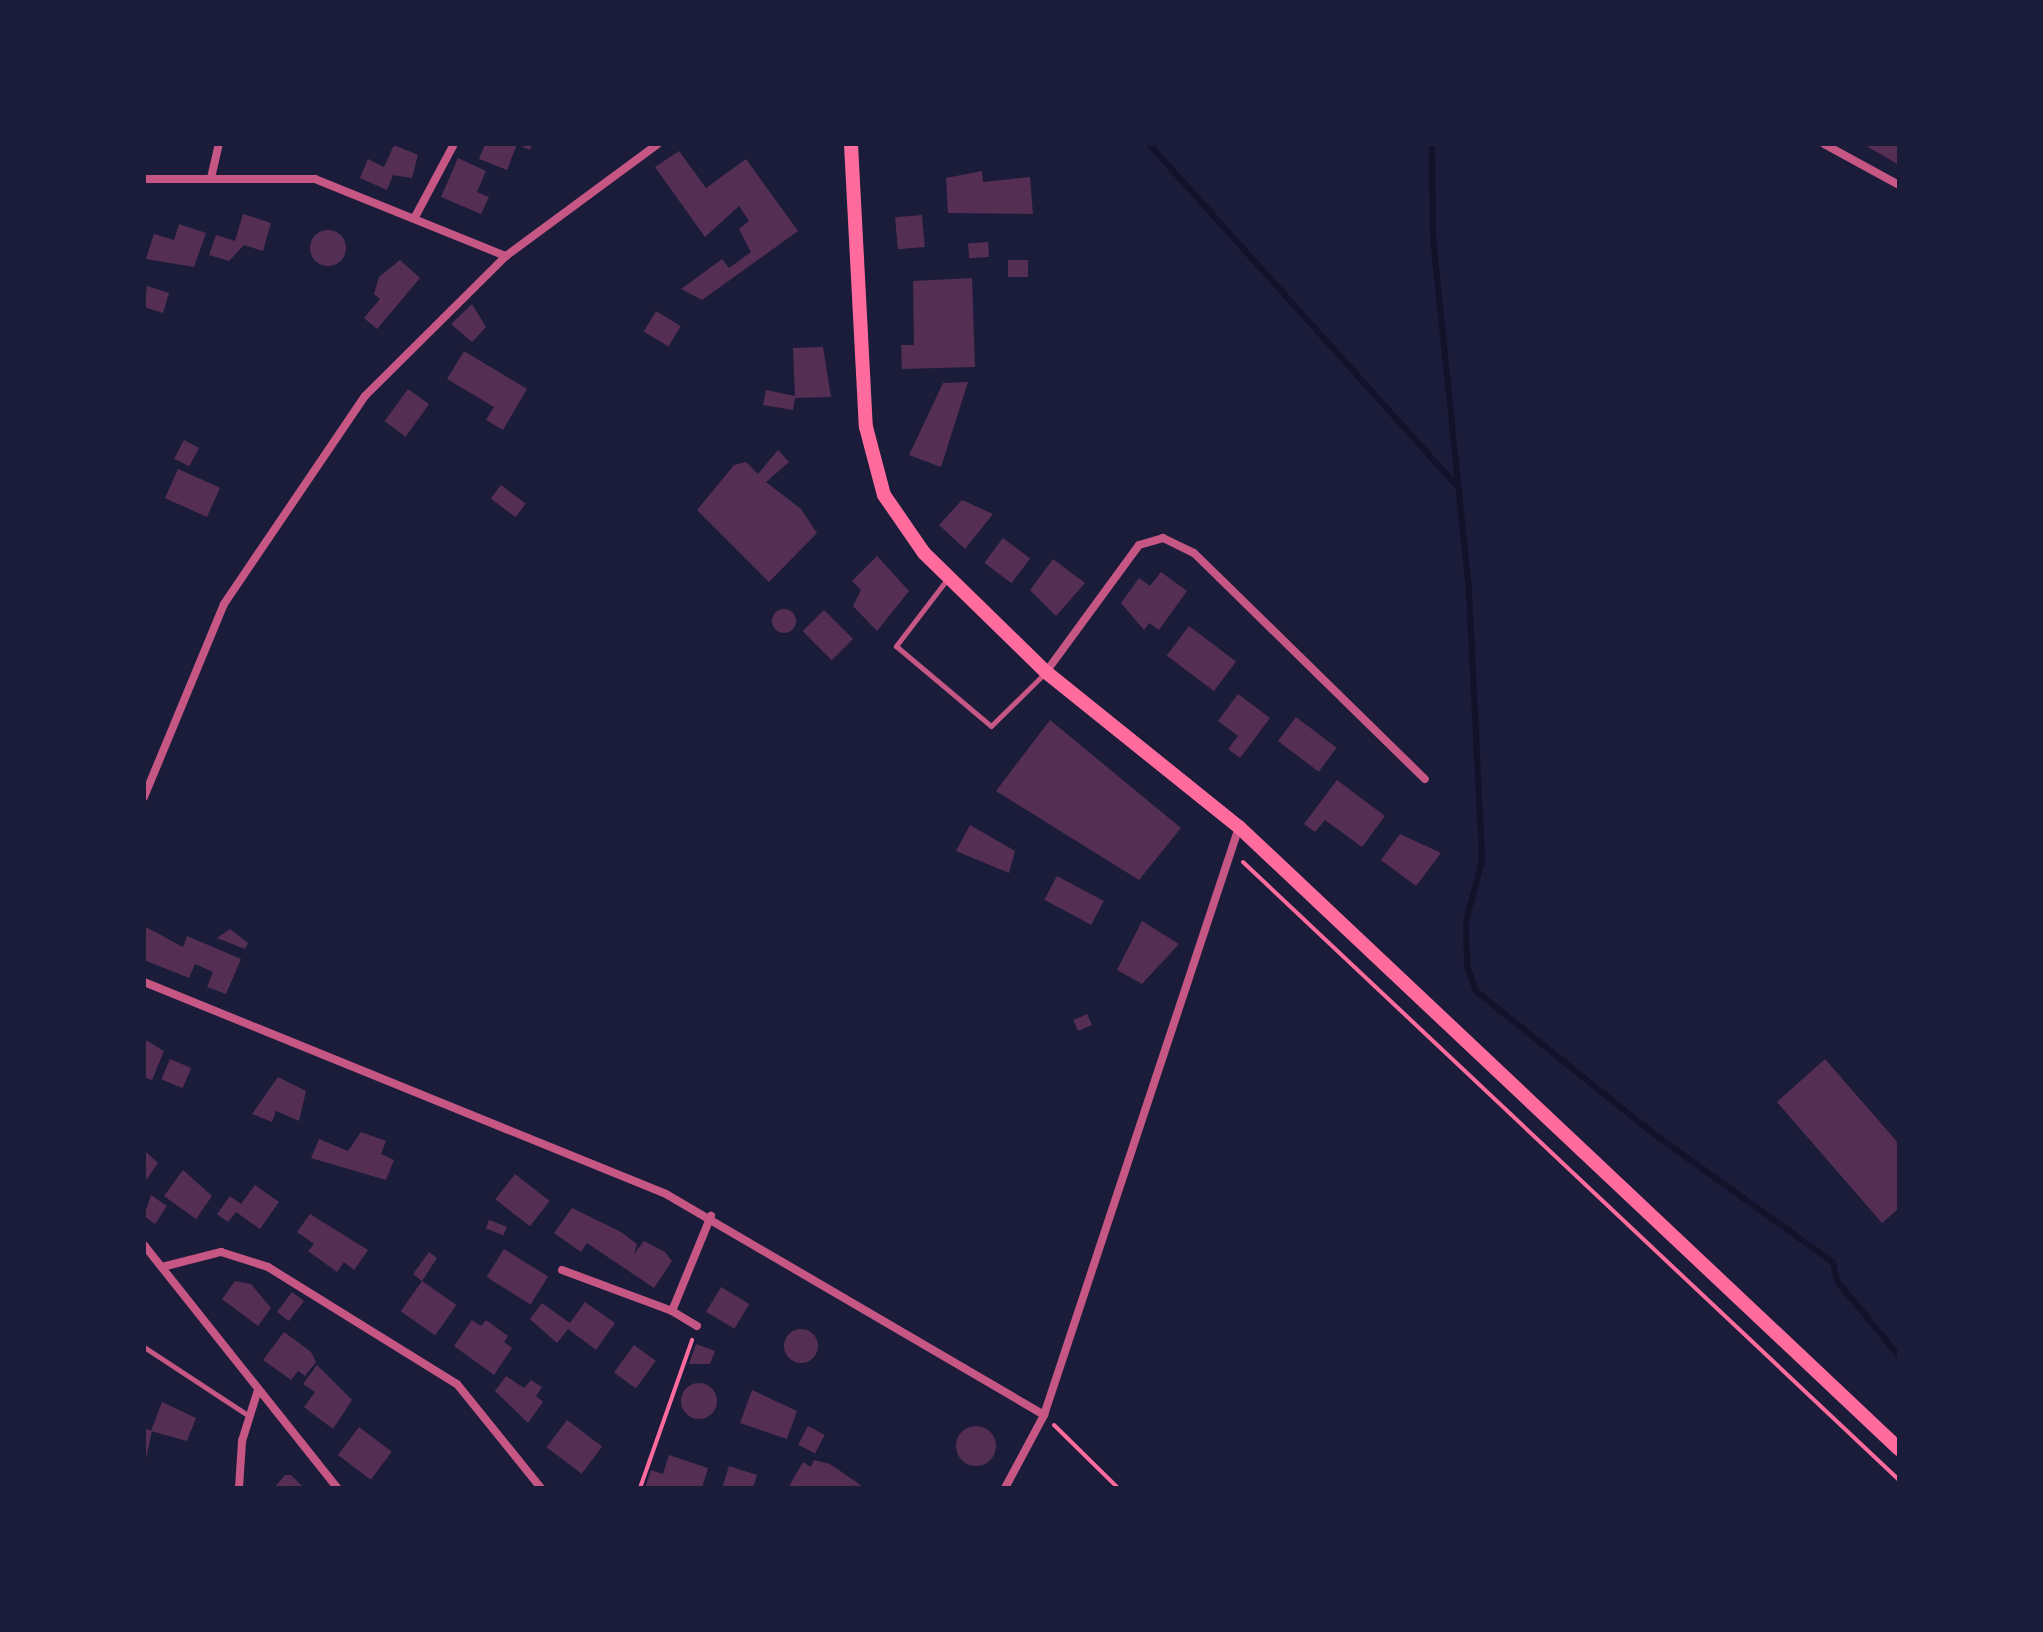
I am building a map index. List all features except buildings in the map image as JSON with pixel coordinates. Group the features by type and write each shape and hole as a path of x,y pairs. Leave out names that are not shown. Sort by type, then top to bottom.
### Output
{"main road":[{"path":"851,144 866,427 884,495 948,577 1046,672 1239,827 1899,1449"}],"street":[{"path":"211,178 219,144"},
{"path":"415,217 454,144"},
{"path":"144,797 224,604 283,509 365,396 506,256 658,144"},
{"path":"1824,144 1899,185"},
{"path":"144,179 315,179 506,256"},
{"path":"1046,672 1139,545 1163,538 1194,553 1425,779"},
{"path":"1005,1488 1044,1415 1239,827"},
{"path":"144,982 711,1216 1044,1415"},
{"path":"672,1311 711,1216"},
{"path":"144,1245 337,1488"},
{"path":"162,1267 221,1252 268,1267 457,1384 541,1488"},
{"path":"562,1270 672,1311 697,1326"},
{"path":"239,1488 249,1416 258,1390"}],"lane":[{"path":"948,577 896,646 991,726 1046,672"},
{"path":"144,1347 249,1416"}],"path":[{"path":"1231,850 1899,1480"},
{"path":"640,1488 697,1326"},
{"path":"1044,1415 1118,1488"}],"waterway":[{"path":"1149,144 1459,488"},
{"path":"1432,144 1433,237 1469,592 1482,861 1466,921 1467,965 1476,991 1654,1134 1833,1262 1837,1281 1899,1356"}]}
